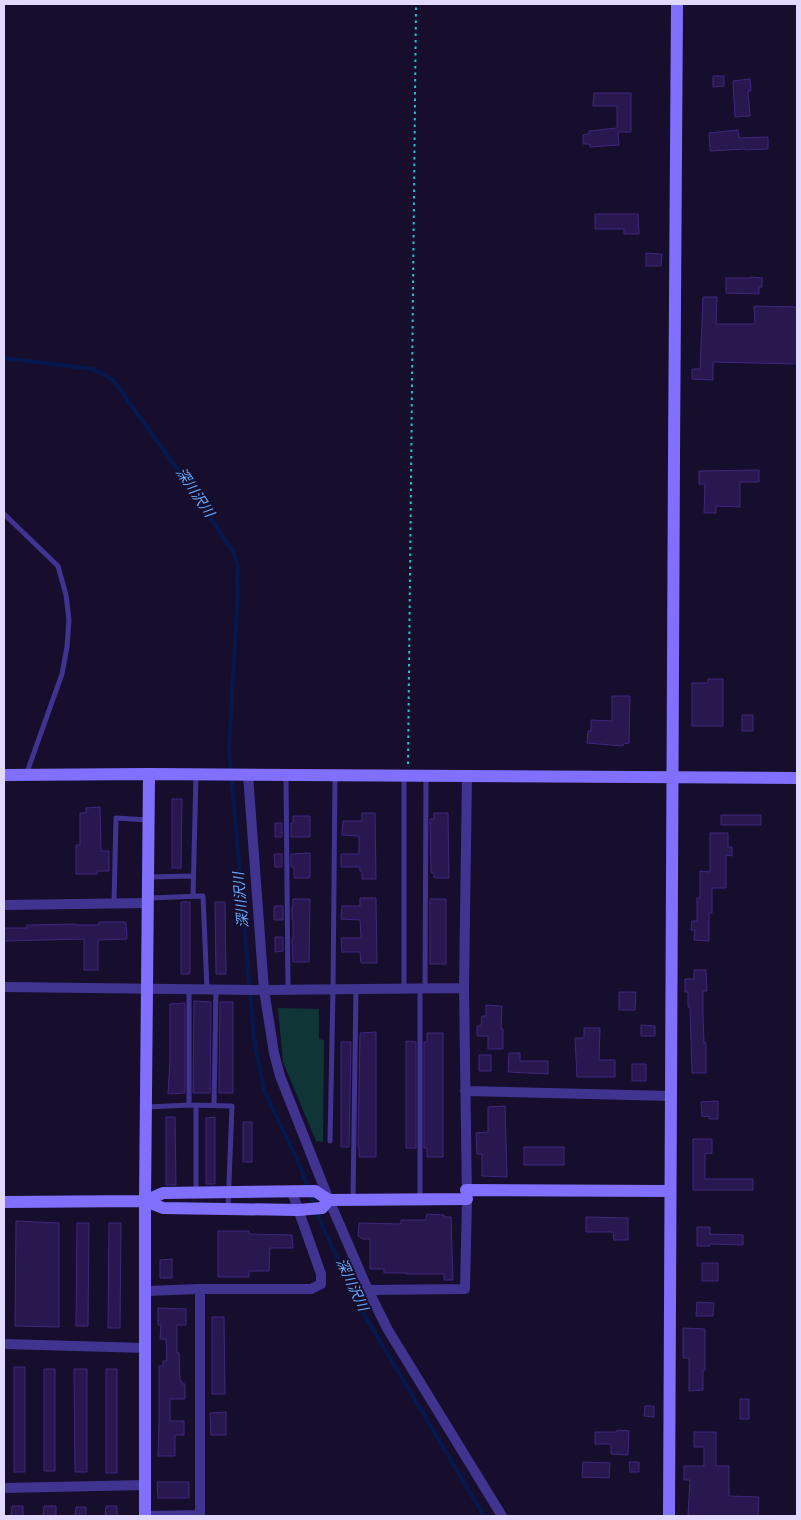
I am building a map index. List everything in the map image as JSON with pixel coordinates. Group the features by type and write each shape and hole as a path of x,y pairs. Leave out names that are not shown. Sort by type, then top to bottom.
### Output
{"street":[{"path":"669,1516 669,1191 677,4"},
{"path":"4,775 149,774 797,778"},
{"path":"149,774 145,1485 147,1516 200,1515 200,1288"},
{"path":"146,1291 200,1288 311,1289 321,1284 315,1207 274,1053 260,990 243,775"},
{"path":"368,1290 465,1290 464,988 467,776"},
{"path":"4,905 114,903 147,900"},
{"path":"4,987 148,990 464,988"},
{"path":"465,1091 670,1096"},
{"path":"4,1202 146,1201 163,1208 228,1209 315,1207 354,1200 420,1199 466,1194 669,1191"},
{"path":"304,1192 315,1207"},
{"path":"146,1201 163,1193 304,1192"},
{"path":"304,1192 368,1290 388,1330 502,1516"},
{"path":"4,1344 146,1348"},
{"path":"4,1488 145,1485"}],"lane":[{"path":"4,514 58,566 66,595 69,620 62,674 26,776"},
{"path":"193,896 196,775"},
{"path":"286,775 288,990"},
{"path":"330,1141 335,776"},
{"path":"404,989 406,776"},
{"path":"420,1199 426,776"},
{"path":"114,903 116,818 148,820"},
{"path":"148,877 194,876"},
{"path":"147,900 203,896 211,989 214,1105"},
{"path":"189,989 189,1105"},
{"path":"354,1200 356,989"},
{"path":"147,1107 189,1105 232,1106 228,1209"},
{"path":"196,1105 196,1192"}],"path":[{"path":"406,776 416,4"}],"green space":[{"path":"278,1008 319,1009 319,1039 324,1040 323,1142 316,1141 283,1062"}],"building":[{"path":"713,76 724,76 724,86 713,87"},
{"path":"750,79 751,91 748,91 750,116 735,117 733,81"},
{"path":"594,93 631,93 631,132 618,132 619,145 590,147 590,144 583,144 583,135 589,134 589,131 617,128 617,106 593,106"},
{"path":"738,130 739,138 768,137 768,149 710,151 709,133"},
{"path":"595,214 638,214 639,234 624,234 624,229 595,229"},
{"path":"646,253 662,254 661,266 646,266"},
{"path":"726,278 762,278 762,287 759,287 759,294 726,293"},
{"path":"703,297 717,297 716,324 755,324 754,306 797,307 797,364 713,362 713,380 692,379 692,369 700,369"},
{"path":"759,470 759,482 740,482 740,507 716,506 716,513 704,513 705,484 699,484 699,471"},
{"path":"708,679 723,679 723,726 692,726 692,683 708,683"},
{"path":"612,696 630,696 629,743 623,744 623,746 587,743 588,731 591,731 591,720 612,721"},
{"path":"742,715 753,715 753,731 742,731"},
{"path":"172,799 182,799 181,868 172,868"},
{"path":"100,807 101,851 109,851 109,871 97,871 97,874 76,874 76,845 80,845 80,813 86,813 86,808"},
{"path":"362,813 375,813 376,879 362,879 360,867 341,867 341,854 359,854 359,836 342,835 343,821 362,821"},
{"path":"434,813 448,813 449,878 434,878 434,873 431,873 430,819 434,819"},
{"path":"721,815 761,815 761,825 721,825"},
{"path":"293,816 310,816 310,837 291,837"},
{"path":"275,823 282,823 282,837 275,837"},
{"path":"710,833 728,833 728,847 732,847 732,856 726,855 726,888 712,888 712,913 709,913 709,941 694,940 695,930 691,930 692,921 697,921 697,898 700,898 700,871 710,872"},
{"path":"310,853 310,878 294,878 294,867 291,867 291,854"},
{"path":"274,854 282,854 282,867 275,867"},
{"path":"360,898 376,898 377,963 361,963 360,952 342,952 341,938 361,938 360,920 341,919 342,906 360,906"},
{"path":"293,899 310,899 309,962 293,962"},
{"path":"430,899 446,899 446,964 430,964"},
{"path":"181,902 190,902 190,974 181,974"},
{"path":"215,902 225,902 226,974 216,974"},
{"path":"274,906 283,906 283,920 274,920"},
{"path":"99,922 126,922 127,939 98,940 98,970 84,970 84,939 4,941 4,928 27,928 27,925 99,925"},
{"path":"275,937 283,937 283,951 275,952"},
{"path":"694,970 706,970 707,991 703,991 703,1014 704,1043 706,1043 706,1073 692,1073 690,1007 688,1007 688,992 685,992 685,979 694,979"},
{"path":"619,992 636,992 635,1010 619,1010"},
{"path":"194,1001 211,1002 210,1093 193,1093"},
{"path":"220,1002 233,1002 233,1093 219,1093"},
{"path":"185,1003 185,1093 168,1094 170,1004"},
{"path":"486,1005 502,1006 501,1029 503,1029 503,1049 488,1049 488,1036 477,1036 477,1026 481,1026 482,1016 486,1016"},
{"path":"641,1025 655,1026 655,1036 641,1036"},
{"path":"584,1028 600,1028 599,1060 615,1060 615,1077 577,1077 575,1038 584,1038"},
{"path":"376,1032 376,1157 359,1157 360,1033"},
{"path":"427,1033 443,1033 443,1157 427,1157 427,1148 424,1148 424,1042 427,1042"},
{"path":"406,1041 416,1042 416,1148 406,1148"},
{"path":"341,1042 351,1042 349,1147 341,1147"},
{"path":"509,1053 520,1053 520,1061 548,1061 548,1074 508,1072"},
{"path":"479,1055 491,1055 491,1071 479,1071"},
{"path":"632,1064 646,1064 646,1081 632,1081"},
{"path":"718,1101 718,1119 709,1119 709,1116 702,1117 701,1102"},
{"path":"505,1106 507,1177 482,1176 482,1154 477,1154 476,1133 488,1132 488,1107"},
{"path":"166,1117 175,1117 176,1185 166,1185"},
{"path":"215,1117 215,1184 206,1184 206,1118"},
{"path":"243,1122 252,1122 252,1162 243,1162"},
{"path":"693,1139 712,1139 712,1153 705,1154 705,1179 753,1179 753,1190 693,1190"},
{"path":"524,1147 564,1147 564,1165 524,1165"},
{"path":"427,1214 451,1217 453,1280 444,1280 444,1274 384,1273 384,1269 370,1269 370,1239 363,1239 358,1236 359,1223 401,1224 401,1220 426,1220"},
{"path":"586,1217 628,1218 628,1240 614,1240 613,1232 586,1232"},
{"path":"16,1221 59,1223 59,1327 15,1326"},
{"path":"77,1223 89,1223 88,1326 76,1326"},
{"path":"109,1223 121,1223 120,1328 108,1328"},
{"path":"697,1227 710,1227 710,1234 743,1235 743,1245 710,1244 710,1246 697,1246"},
{"path":"218,1231 249,1231 249,1234 292,1235 293,1248 270,1248 269,1271 249,1271 249,1277 218,1277"},
{"path":"172,1259 172,1278 160,1278 160,1260"},
{"path":"702,1263 718,1263 718,1281 702,1281"},
{"path":"697,1302 714,1303 713,1316 696,1316"},
{"path":"158,1308 186,1309 186,1325 177,1325 180,1381 182,1381 182,1384 185,1384 185,1399 170,1399 170,1421 184,1421 184,1435 175,1435 175,1456 158,1456 159,1366 163,1366 163,1361 167,1361 166,1339 160,1339 161,1325 158,1325"},
{"path":"212,1317 224,1317 225,1394 212,1394"},
{"path":"683,1328 705,1329 703,1390 689,1391 689,1358 683,1358"},
{"path":"14,1367 25,1367 25,1472 14,1472"},
{"path":"44,1369 55,1369 55,1471 44,1471"},
{"path":"74,1369 87,1369 87,1472 75,1472"},
{"path":"106,1369 117,1369 117,1473 106,1473"},
{"path":"740,1399 749,1399 749,1419 740,1419"},
{"path":"645,1406 654,1406 654,1417 644,1416"},
{"path":"226,1412 226,1435 211,1435 210,1413"},
{"path":"617,1430 629,1431 628,1455 611,1454 611,1444 595,1444 595,1432 617,1432"},
{"path":"694,1432 716,1432 716,1466 729,1466 729,1496 759,1497 758,1516 688,1516 690,1480 684,1480 684,1466 704,1466 704,1447 694,1447"},
{"path":"583,1462 610,1463 609,1478 582,1477"},
{"path":"629,1462 639,1462 639,1472 630,1472"},
{"path":"157,1482 189,1482 189,1498 158,1498"},
{"path":"12,1506 23,1506 23,1516 11,1516"},
{"path":"44,1506 56,1506 56,1516 43,1516"},
{"path":"106,1506 117,1506 117,1516 105,1516"},
{"path":"76,1507 86,1507 86,1516 75,1516"}],"waterway":[{"name":"深川沢川","path":"4,358 93,369 113,380 183,477 233,552 238,567 238,590 229,748 254,1039 264,1090 300,1166 322,1225 358,1304 484,1516"}]}
